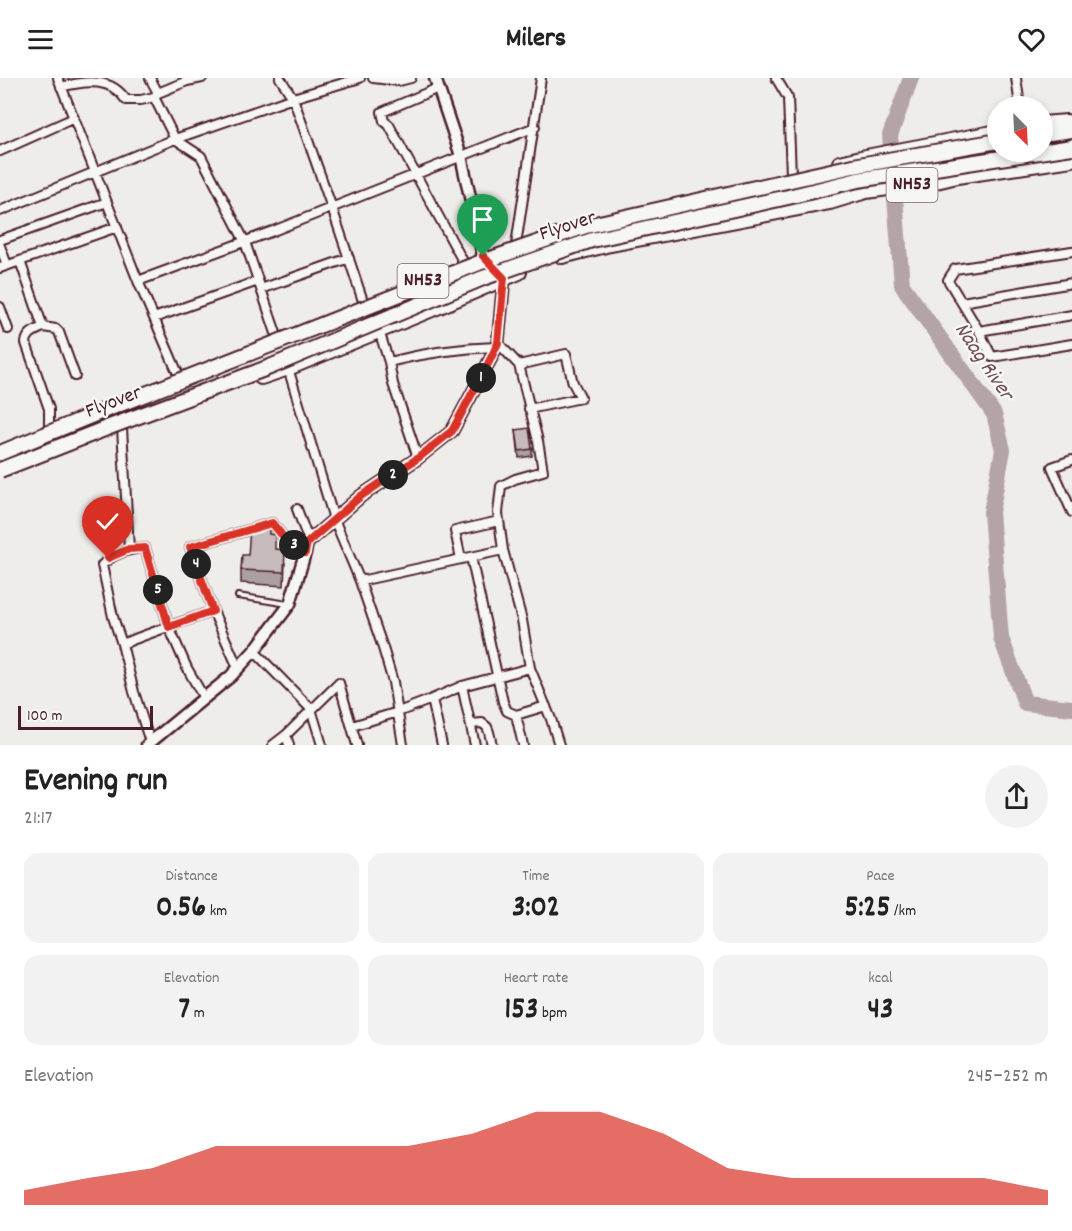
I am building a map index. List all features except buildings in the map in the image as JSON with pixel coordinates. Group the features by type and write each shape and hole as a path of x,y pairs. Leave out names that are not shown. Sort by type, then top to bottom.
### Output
{"highway":[{"path":"1053,123 1072,122"},
{"path":"1053,133 1072,130"},
{"name":"NH53","path":"0,452 90,410 278,339 531,238 584,223 738,190 861,158 987,134"},
{"name":"Flyover","path":"0,452 479,263 586,226 853,166 987,143"},
{"name":"Flyover","path":"0,470 270,367 483,278 592,240 858,180 1072,147"},
{"path":"861,158 866,191"},
{"name":"NH53","path":"0,475 188,402 288,368 556,257 606,245 821,204 866,191 1072,159"},
{"path":"380,297 385,328"},
{"path":"179,376 188,402"}],"street":[{"path":"58,78 138,281 179,376"},
{"path":"150,78 175,139 201,156 245,242 278,339"},
{"path":"61,87 94,79 112,82 123,93 126,100 141,100 187,81 202,78"},
{"path":"280,78 293,98 364,304"},
{"path":"0,211 175,139 293,98 360,78"},
{"path":"373,78 399,81 411,78"},
{"path":"516,245 541,78"},
{"path":"776,78 788,98 791,175"},
{"path":"1016,78 1019,96"},
{"path":"204,698 187,668 169,627 145,548 129,549 108,558 102,565 113,617 149,743 231,676 254,651 290,604 307,543 361,496 418,458 452,431 497,345 504,278 483,256 461,156 437,83 382,112 384,121 389,125 465,265"},
{"path":"0,151 74,118"},
{"path":"138,281 245,242 535,127"},
{"path":"0,240 107,202"},
{"path":"0,246 3,267 117,227"},
{"path":"1072,251 955,269 948,280 992,357 1072,345"},
{"path":"154,318 349,258"},
{"path":"20,261 43,327"},
{"path":"962,302 1072,283"},
{"path":"0,307 8,329"},
{"path":"979,331 1072,315"},
{"path":"49,431 49,409 26,344 32,332 43,327 56,329 59,332 75,376"},
{"path":"385,328 393,384 418,458"},
{"path":"389,362 423,354 497,345 519,364 543,471 515,479 501,486 498,513 503,550 522,620 530,668 559,745"},
{"path":"519,364 566,354 573,382 581,398 529,409"},
{"path":"288,368 334,519 360,581 390,671 403,745"},
{"path":"122,428 129,549"},
{"path":"1072,460 1052,467 1072,512"},
{"path":"297,509 306,534 313,537"},
{"path":"461,559 455,531 499,521"},
{"path":"238,668 213,611 190,547 272,523 286,540 305,553"},
{"path":"360,581 503,550"},
{"path":"471,557 497,678 507,711 516,715 546,706"},
{"path":"122,644 213,611"},
{"path":"254,651 311,709 322,745"},
{"path":"352,726 398,712 462,686 530,668"},
{"path":"273,745 339,683 357,745"},
{"path":"462,686 475,745"},
{"path":"432,699 442,745"},
{"path":"516,715 523,745"},
{"path":"471,724 482,723 487,727 492,745"},
{"path":"286,735 289,745"}],"lane":[{"path":"238,596 290,604"}],"waterway":[{"name":"Naag River","path":"911,78 890,135 902,285 994,414 1003,450 991,512 1001,638 1025,703 1072,708"}],"route":[{"path":"108,558 129,549 145,548 169,627 213,611 190,547 272,523 286,540 305,553 307,543 361,496 418,458 452,431 498,343 504,278 483,256"}]}
